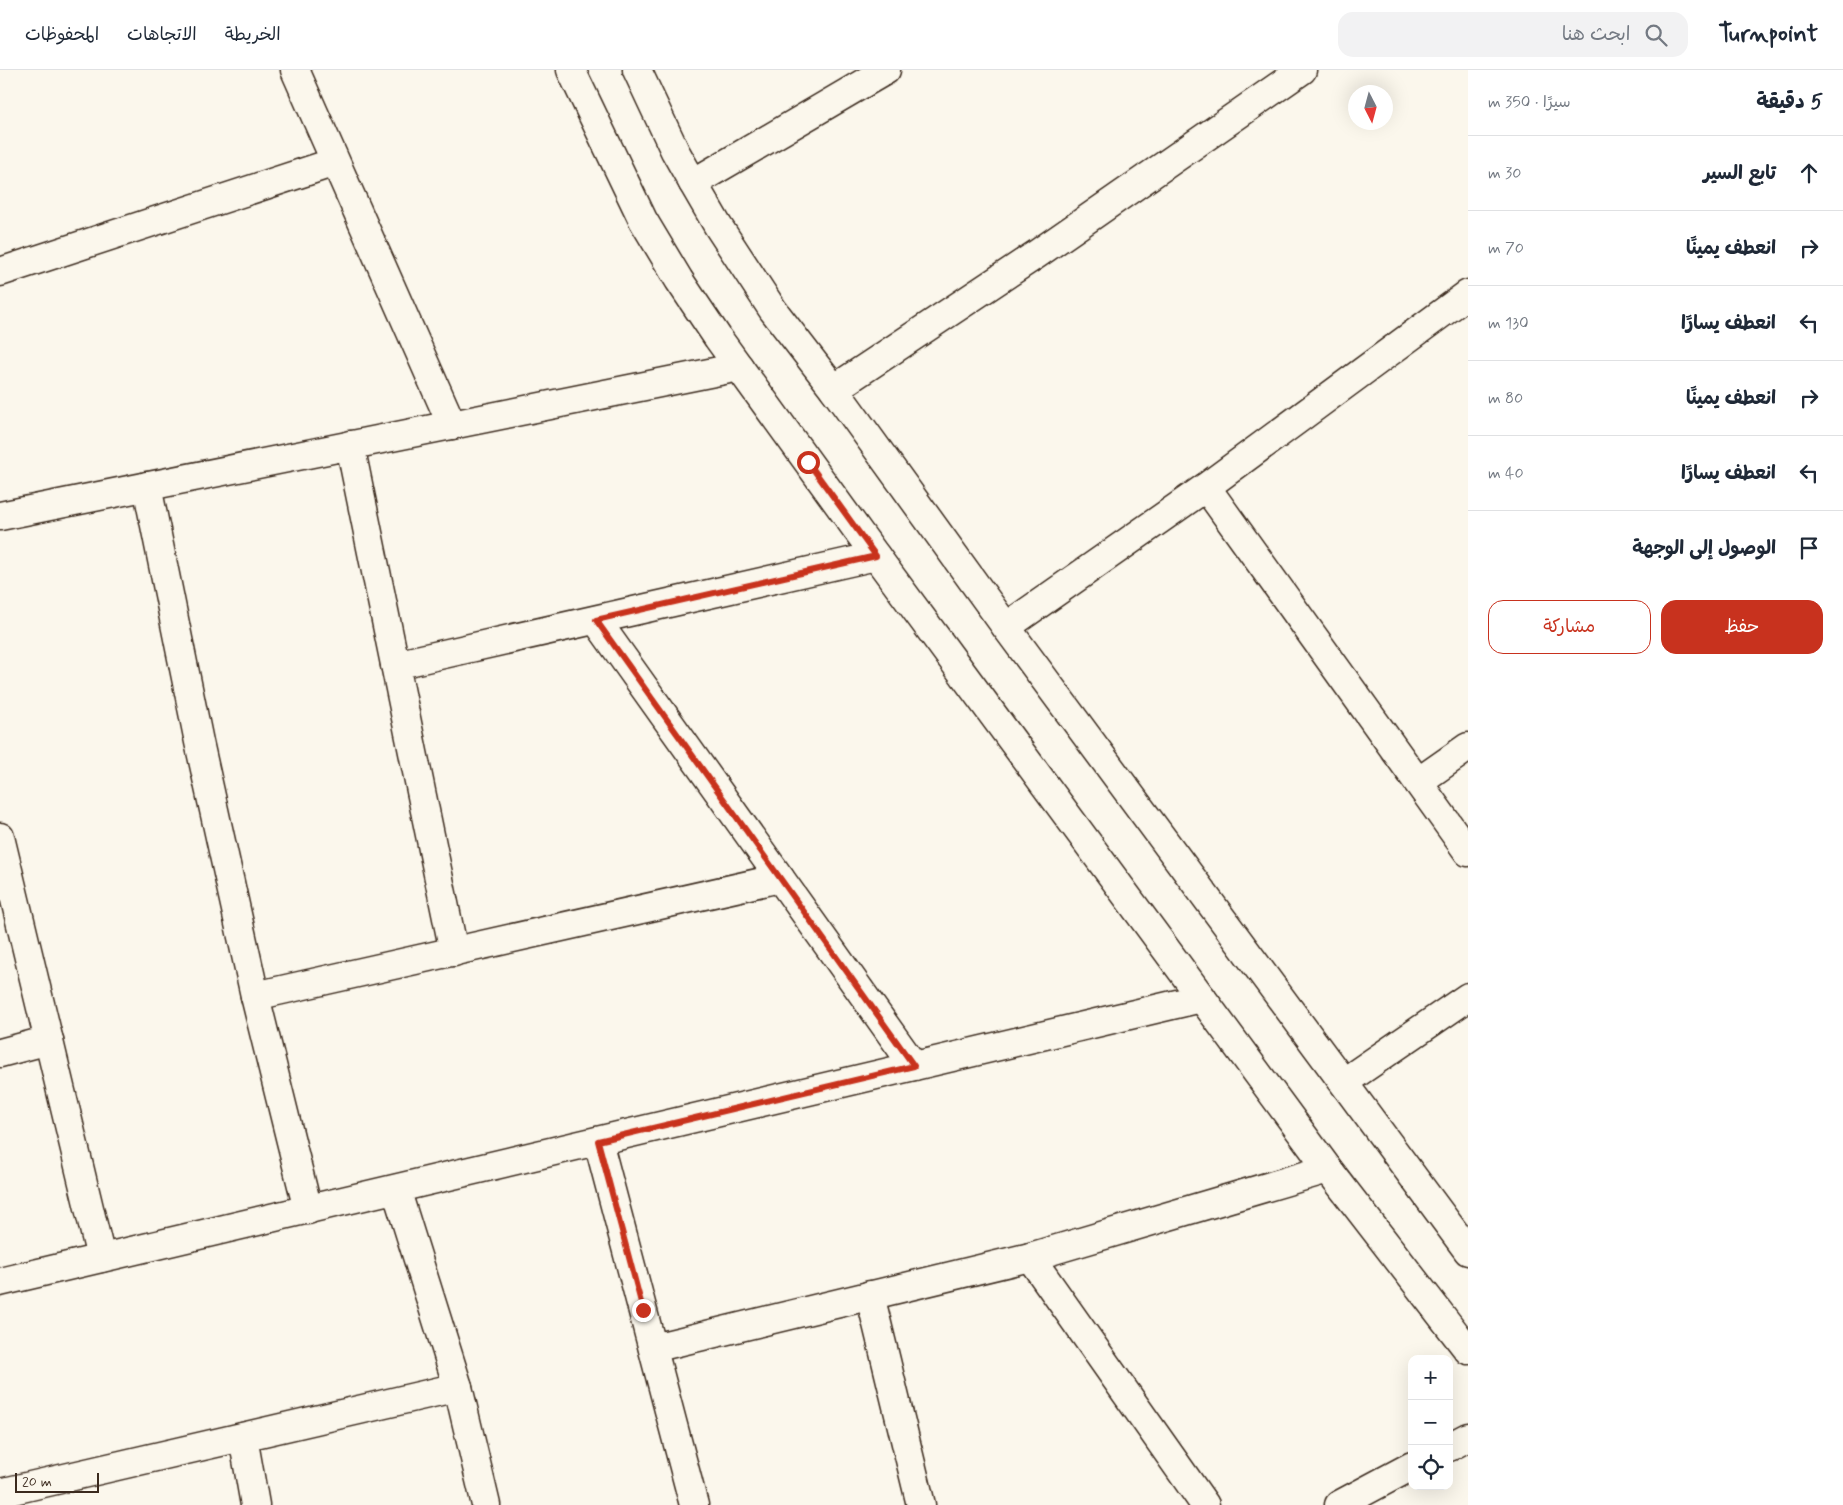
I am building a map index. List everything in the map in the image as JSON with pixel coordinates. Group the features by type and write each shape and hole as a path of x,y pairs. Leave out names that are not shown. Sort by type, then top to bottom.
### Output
{"street":[{"path":"295,70 452,425"},
{"path":"570,70 643,220 679,280 740,367 876,556 1328,1169 1468,1350"},
{"path":"637,70 675,152 718,226 763,296 834,389 1006,627 1468,1251"},
{"path":"693,183 886,70"},
{"path":"834,389 1045,248 1302,70"},
{"path":"0,272 335,162"},
{"path":"1006,627 1206,487 1468,294"},
{"path":"0,516 740,367"},
{"path":"350,446 454,952"},
{"path":"146,486 198,742 256,996 308,1210"},
{"path":"1206,487 1468,852"},
{"path":"395,665 876,556"},
{"path":"596,620 914,1066"},
{"path":"1418,782 1468,747"},
{"path":"0,837 101,1258"},
{"path":"256,996 780,878"},
{"path":"0,1282 1202,998"},
{"path":"1344,1082 1468,998"},
{"path":"0,1052 50,1040"},
{"path":"598,1141 694,1505"},
{"path":"653,1348 1030,1258 1328,1169"},
{"path":"396,1189 458,1387 486,1505"},
{"path":"1030,1258 1205,1505"},
{"path":"870,1295 921,1505"},
{"path":"0,1494 54,1493 242,1437 458,1387"},
{"path":"242,1437 255,1505"},
{"path":"1453,1445 1468,1437"},
{"path":"1338,1505 1408,1468"}],"route":[{"path":"643,1310 598,1141 914,1066 596,620 876,556 808,462"}]}
